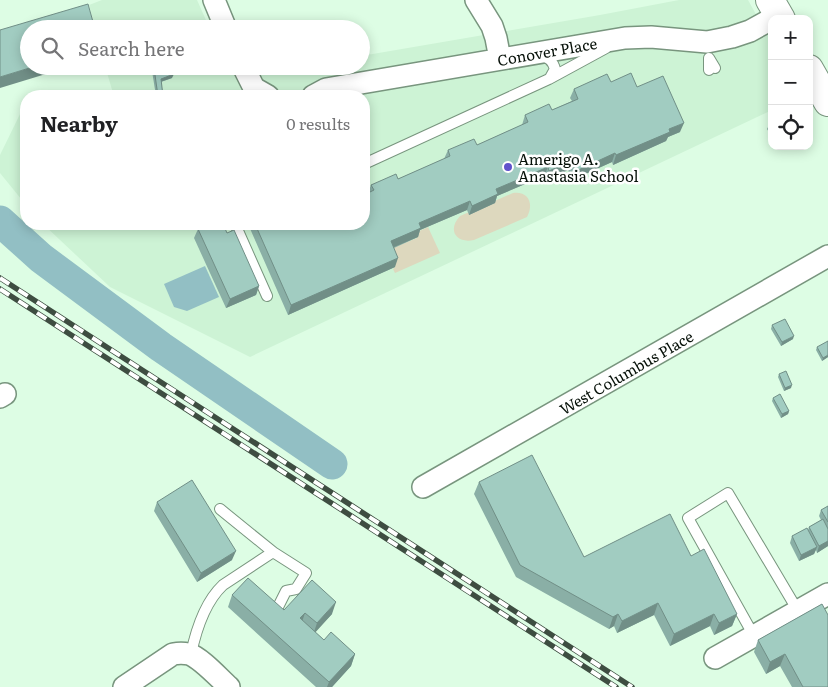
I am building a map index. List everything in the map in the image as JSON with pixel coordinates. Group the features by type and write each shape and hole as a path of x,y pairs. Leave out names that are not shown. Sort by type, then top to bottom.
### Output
{"street":[{"path":"214,0 222,20"},
{"path":"476,0 492,26 500,59"},
{"name":"Conover Place","path":"326,90 625,38 652,37 678,41 709,50 732,37 750,31 777,11"},
{"path":"247,75 254,88 257,90"},
{"path":"813,76 828,102"},
{"name":"West Columbus Place","path":"423,487 828,256"},
{"path":"715,658 828,594"},
{"path":"124,687 173,654 186,654 198,658 229,687"}],"lane":[{"path":"370,161 549,79 625,38"},
{"path":"709,50 712,69"},
{"path":"531,54 547,57 554,63 555,69 549,79"},
{"path":"244,75 245,90"},
{"path":"238,230 267,296"},
{"path":"754,636 688,518 728,494 798,611"},
{"path":"220,509 273,552 306,574 296,589 286,591 278,607"},
{"path":"186,654 216,592 223,585 273,552"}],"shaded area":[{"path":"102,0 197,0 206,20 93,20 89,5"},
{"name":"Amerigo A. Anastasia School","path":"679,0 748,0 768,36 768,112 250,357 110,287 49,230 370,230 370,90 112,90 108,75 370,75 370,54"},
{"path":"20,114 20,198 0,173 0,155"},
{"path":"513,193 523,194 529,199 530,207 527,217 474,240 462,240 455,235 454,226 460,216"},
{"path":"428,227 440,253 395,273 393,269 395,267 387,250 417,238 415,233"}],"water":[{"path":"205,266 219,297 187,311 174,307 164,284"}],"building":[{"path":"88,4 92,20 34,20"},
{"path":"20,24 20,71 0,77 0,30"},
{"path":"631,73 637,87 663,76 684,123 669,129 670,132 616,155 615,153 576,171 571,161 549,171 548,167 496,189 498,194 472,206 470,201 419,223 421,228 391,241 398,258 291,305 258,230 370,230 370,192 374,190 371,185 396,174 398,179 450,156 448,150 474,139 477,145 528,122 525,115 549,104 552,110 578,99 574,89 607,74 611,82"},
{"path":"155,75 171,75 161,79 162,90 157,90"},
{"path":"198,230 226,230 227,233 234,230 259,286 230,299"},
{"path":"785,319 794,336 782,342 772,325"},
{"path":"828,341 828,355 823,358 817,347"},
{"path":"786,371 792,385 785,388 779,374"},
{"path":"780,394 789,411 782,414 773,398"},
{"path":"532,455 584,557 670,514 691,556 704,549 737,614 719,623 714,614 674,634 658,603 622,621 618,614 613,617 520,565 479,482"},
{"path":"192,480 236,551 201,573 157,502"},
{"path":"828,506 828,522 821,510"},
{"path":"823,519 828,529 828,541 819,546 809,527"},
{"path":"807,528 817,547 801,555 792,536"},
{"path":"248,578 284,610 312,580 336,602 317,623 305,613 300,618 324,640 331,632 355,654 329,682 232,595"},
{"path":"822,604 828,615 828,687 803,687 785,654 770,662 758,640"}],"waterway":[{"path":"0,221 41,258 161,347 332,464"}],"railway":[{"path":"0,278 632,687"},
{"path":"0,289 616,687"}],"place":[{"name":"Amerigo A. Anastasia School","path":"508,167"}]}
